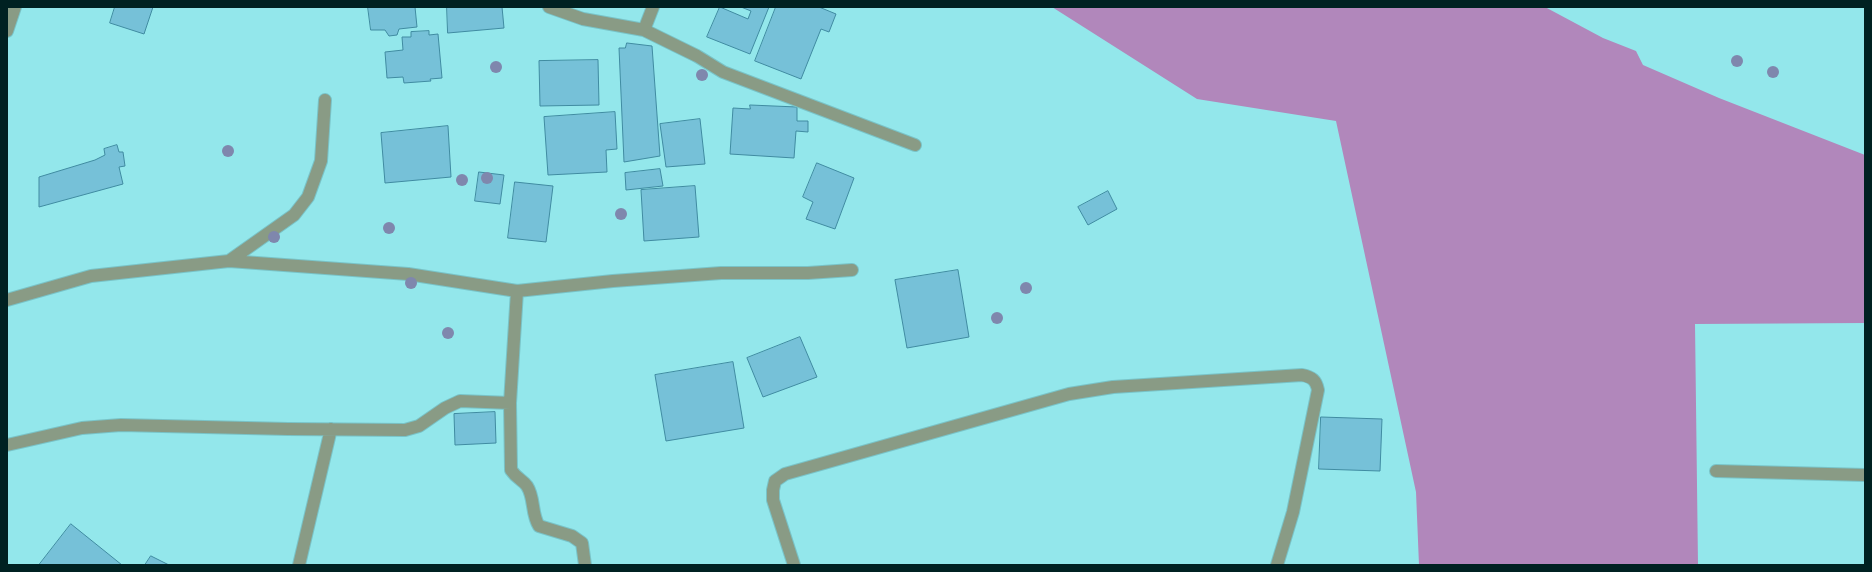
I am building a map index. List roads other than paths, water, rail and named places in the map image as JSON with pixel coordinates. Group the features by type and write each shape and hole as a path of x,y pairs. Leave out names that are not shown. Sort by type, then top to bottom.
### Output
{"street":[{"path":"7,31 15,7"},
{"path":"550,7 583,19 644,30 697,56 723,72 915,145"},
{"path":"644,30 653,7"},
{"path":"229,261 294,215 308,197 321,161 325,100"},
{"path":"7,300 91,276 229,261 408,274 517,291 613,281 721,273 852,270"},
{"path":"517,291 510,403 511,470 516,478 526,485 531,495 534,519 539,526 572,536 582,543 585,565"},
{"path":"794,565 773,500 775,481 785,474 1069,394 1114,387 1302,375 1311,377 1316,383 1318,390 1294,512 1277,565"},
{"path":"7,445 82,428 121,425 405,430 419,426 446,408 460,401 510,403"},
{"path":"299,565 331,429"},
{"path":"1716,471 1865,475"}]}
